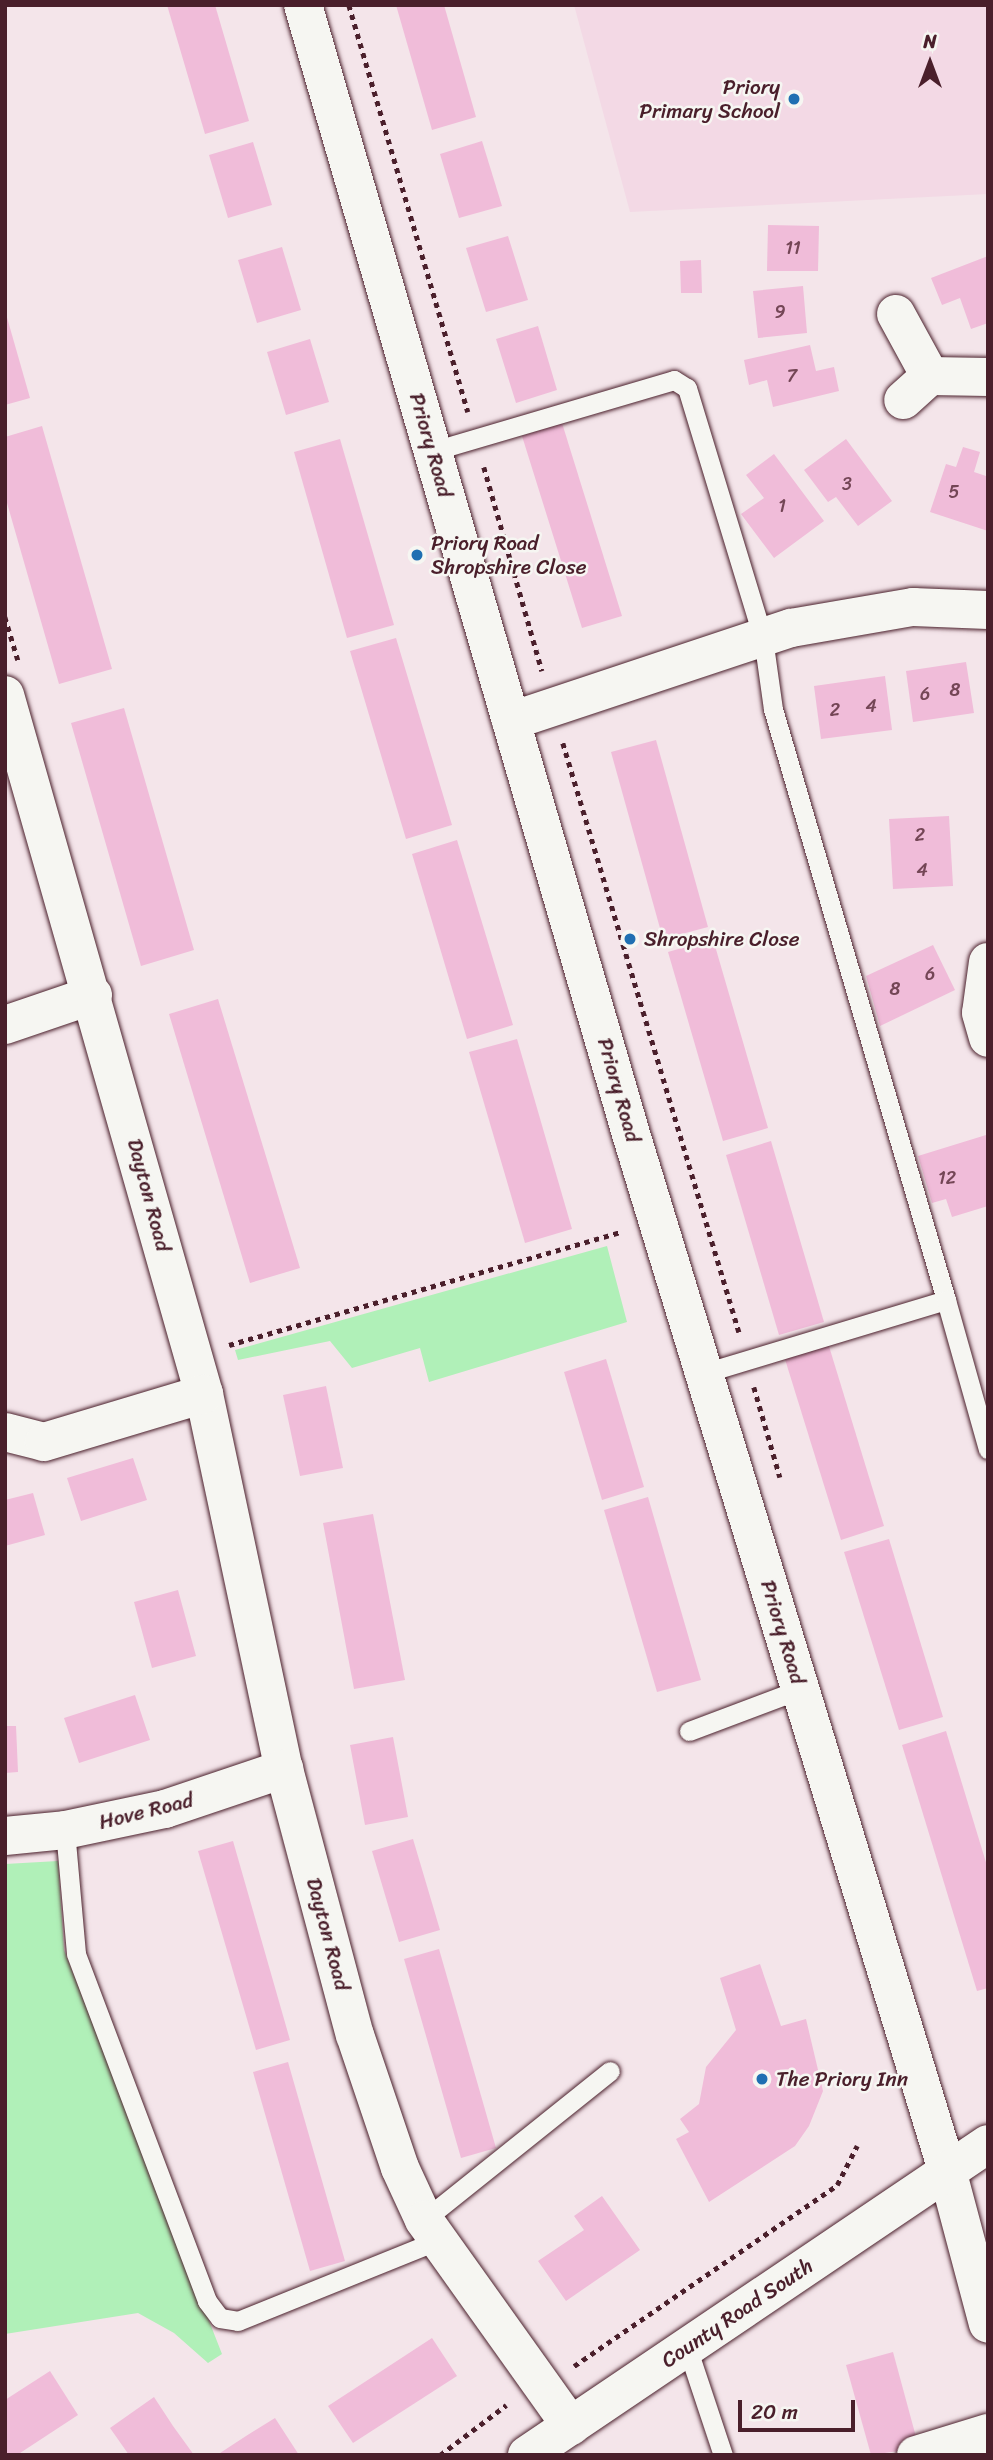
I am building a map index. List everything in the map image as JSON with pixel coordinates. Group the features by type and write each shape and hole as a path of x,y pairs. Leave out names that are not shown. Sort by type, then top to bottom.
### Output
{"street":[{"name":"Priory Road","path":"303,5 658,1221 947,2171 988,2324"},
{"path":"896,314 917,388 988,377"},
{"path":"511,721 791,628 913,607 988,610"},
{"name":"Dayton Road","path":"13,684 93,995 204,1394 284,1769 355,2035 400,2168 431,2230 571,2426"},
{"path":"988,962 981,1013 988,1038"},
{"path":"5,1025 93,995"},
{"path":"5,1432 44,1442 204,1394"},
{"name":"Hove Road","path":"5,1836 65,1830 165,1809 284,1769"},
{"name":"County Road South","path":"527,2455 988,2144"},
{"path":"916,2455 988,2433"}],"lane":[{"path":"433,451 674,380 688,388 763,638 773,709 988,1449"},
{"path":"704,1373 946,1300"},
{"path":"690,1731 801,1689"},
{"path":"65,1830 76,1954 207,2301 220,2319 238,2321 431,2230 610,2071"},
{"path":"687,2347 723,2455"}],"path":[{"path":"349,5 552,708 783,1487"},
{"path":"5,617 13,684"},
{"path":"218,1349 658,1221"},
{"path":"569,2369 837,2185 857,2146"}],"shaded area":[{"name":"Priory Primary School","path":"574,5 988,5 988,194 630,212"}],"green space":[{"path":"607,1246 627,1322 429,1382 420,1348 352,1368 330,1341 238,1360 235,1350"},
{"path":"58,1861 64,1950 222,2354 208,2363 174,2333 138,2313 5,2334 5,1864"}],"building":[{"path":"167,5 215,5 249,121 205,134"},
{"path":"396,5 444,5 476,117 432,130"},
{"path":"482,141 502,206 459,218 440,154"},
{"path":"253,142 272,205 228,218 209,155"},
{"path":"768,225 819,226 818,271 767,271"},
{"path":"508,236 528,300 486,312 466,248"},
{"path":"282,247 301,310 257,323 238,260"},
{"path":"988,256 988,323 971,329 960,298 942,305 931,278"},
{"path":"701,260 702,293 681,293 680,261"},
{"path":"803,286 807,333 758,338 753,291"},
{"path":"5,315 30,398 5,405"},
{"path":"538,326 557,390 516,403 496,339"},
{"path":"310,339 329,402 286,415 267,352"},
{"path":"810,345 816,371 834,367 839,391 773,407 767,380 749,385 744,360"},
{"path":"562,423 622,616 582,628 522,436"},
{"path":"42,426 112,669 59,684 5,496 5,437"},
{"path":"340,439 394,625 347,638 294,452"},
{"path":"846,439 892,501 858,526 836,497 828,502 804,470"},
{"path":"963,447 980,452 974,472 986,476 988,471 988,531 930,512 946,464 956,467"},
{"path":"774,454 824,521 774,558 741,514 764,498 746,475"},
{"path":"396,638 452,825 406,839 350,651"},
{"path":"966,662 974,713 913,722 906,671"},
{"path":"885,676 892,730 821,739 814,686"},
{"path":"124,708 194,950 141,966 71,723"},
{"path":"656,740 708,927 663,939 611,752"},
{"path":"949,816 953,886 893,889 889,819"},
{"path":"457,840 513,1025 467,1039 412,854"},
{"path":"713,939 768,1128 723,1141 668,952"},
{"path":"933,945 955,990 880,1026 866,976"},
{"path":"218,999 300,1268 250,1283 169,1014"},
{"path":"517,1039 572,1229 525,1243 469,1052"},
{"path":"986,1135 988,1206 952,1217 946,1199 932,1203 918,1156"},
{"path":"771,1141 824,1322 779,1335 726,1155"},
{"path":"828,1343 884,1526 841,1540 784,1356"},
{"path":"606,1359 644,1487 602,1500 564,1372"},
{"path":"326,1386 343,1468 300,1476 283,1395"},
{"path":"133,1458 147,1500 81,1521 67,1478"},
{"path":"33,1493 45,1535 5,1546 5,1500"},
{"path":"648,1497 701,1680 657,1692 604,1510"},
{"path":"373,1514 405,1680 354,1689 323,1523"},
{"path":"889,1539 943,1717 899,1730 844,1552"},
{"path":"178,1590 196,1656 152,1668 134,1602"},
{"path":"135,1695 150,1740 79,1763 64,1718"},
{"path":"5,1726 16,1726 18,1772 5,1773"},
{"path":"946,1731 988,1869 988,1988 977,1991 902,1745"},
{"path":"393,1737 408,1817 365,1825 350,1745"},
{"path":"413,1839 440,1930 399,1942 372,1851"},
{"path":"233,1841 290,2040 256,2050 198,1851"},
{"path":"439,1949 496,2148 461,2158 404,1959"},
{"name":"The Priory Inn","path":"760,1964 781,2026 806,2019 823,2091 809,2126 795,2146 709,2202 676,2139 689,2132 680,2119 699,2104 706,2067 736,2030 720,1978"},
{"path":"288,2062 345,2261 310,2271 253,2072"},
{"path":"602,2196 640,2250 566,2301 538,2261 584,2230 574,2216"},
{"path":"432,2338 457,2376 353,2443 328,2406"},
{"path":"893,2352 919,2448 871,2455 846,2365"},
{"path":"50,2371 78,2415 17,2455 5,2455 5,2400"},
{"path":"154,2397 194,2455 129,2455 110,2428"},
{"path":"275,2418 299,2455 217,2455 246,2436"}],"place":[{"name":"Priory Primary School","path":"794,99"},
{"name":"Priory Road Shropshire Close","path":"417,555"},
{"name":"Shropshire Close","path":"630,939"},
{"name":"The Priory Inn","path":"762,2079"}]}
